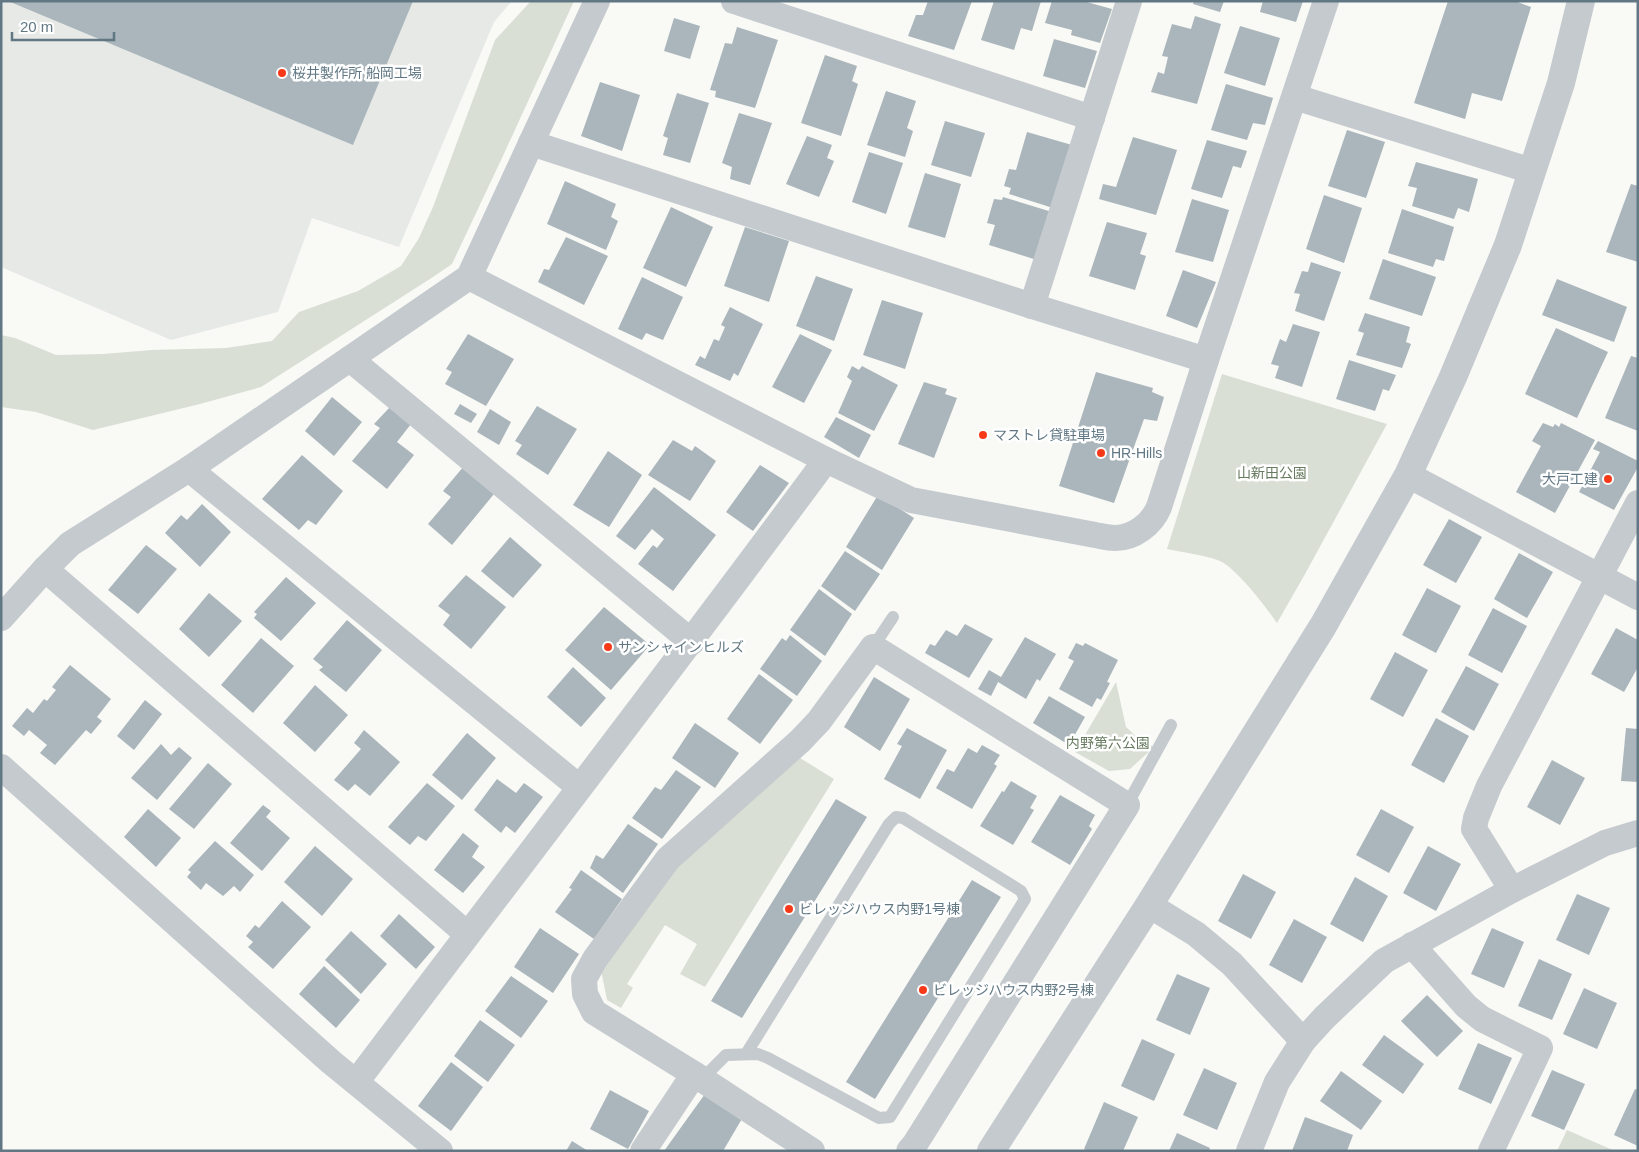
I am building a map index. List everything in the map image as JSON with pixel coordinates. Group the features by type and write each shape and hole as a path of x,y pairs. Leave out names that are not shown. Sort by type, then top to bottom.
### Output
{"street":[{"path":"1,618 70,544 189,469 469,277 597,1"},
{"path":"734,1 1092,118"},
{"path":"1032,306 1129,1"},
{"path":"469,277 826,460 911,500 1100,536 1116,538 1128,535 1147,525 1155,516 1326,1"},
{"path":"993,1150 1323,626 1408,475 1508,245 1560,83 1581,1"},
{"path":"1295,97 1532,170"},
{"path":"531,143 1032,306 1206,360"},
{"path":"350,359 692,642"},
{"path":"357,1081 579,786 692,642 826,460"},
{"path":"189,469 579,786"},
{"path":"1408,475 1638,597"},
{"path":"1512,890 1474,829 1476,818 1489,786 1638,504"},
{"path":"45,569 467,934"},
{"path":"812,1151 700,1077 594,1012 585,994 584,979 595,959 668,859 800,741 819,721 873,647 1127,805 909,1151"},
{"path":"1,767 324,1055 440,1151"},
{"path":"1248,1151 1277,1082 1303,1041 1324,1018 1384,961 1512,890 1605,843 1638,832"},
{"path":"1149,905 1196,934 1232,964 1303,1041"},
{"path":"1412,945 1466,1006 1482,1019 1540,1048 1491,1151"},
{"path":"643,1151 700,1077"}],"lane":[{"path":"873,647 893,617"},
{"path":"1127,805 1171,725"},
{"path":"700,1077 711,1070 726,1055 758,1054 879,1118 890,1118 1025,899 1021,891 903,818 896,817 889,824 746,1054"}],"shaded area":[{"path":"1,1 512,1 494,22 399,247 312,218 278,312 171,340 1,267"}],"green space":[{"path":"531,1 574,1 452,264 261,387 93,430 36,412 1,407 1,335 15,338 56,355 226,348 272,341 299,312 358,291 401,266 419,238 433,207 495,40"},
{"name":"山新田公園","path":"1222,374 1387,424 1277,623 1251,589 1227,565 1209,557 1167,549"},
{"name":"内野第六公園","path":"1116,682 1126,727 1139,739 1154,747 1130,769 1109,771 1075,752"},
{"path":"800,758 834,779 705,987 680,974 697,944 665,925 627,984 633,988 621,1008 607,1000 601,970 676,866"},
{"path":"1567,1130 1615,1151 1557,1151"}],"building":[{"name":"桜井製作所 船岡工場","path":"8,1 413,1 353,145"},
{"path":"928,1 972,1 954,50 908,36 916,15 923,15"},
{"path":"994,1 1041,1 1032,31 1021,28 1014,50 981,40"},
{"path":"1052,1 1083,1 1112,9 1100,43 1071,35 1072,30 1045,23"},
{"path":"1194,1 1224,1 1220,12 1193,4"},
{"path":"1263,1 1303,1 1296,22 1260,12"},
{"path":"1448,1 1515,1 1531,7 1502,101 1472,93 1465,119 1414,103"},
{"path":"1195,16 1221,24 1197,104 1151,92 1158,72 1164,74 1168,57 1162,56 1172,24 1191,29"},
{"path":"674,18 700,26 690,59 664,51"},
{"path":"1240,26 1280,38 1265,86 1224,73"},
{"path":"737,27 778,40 755,108 715,97 716,91 710,90 725,43 732,44"},
{"path":"1054,39 1097,51 1085,88 1043,76"},
{"path":"825,55 857,66 852,81 858,84 841,136 801,123"},
{"path":"600,82 640,95 622,151 581,136"},
{"path":"1226,84 1273,98 1265,125 1253,123 1247,140 1211,130"},
{"path":"886,91 916,101 907,128 913,131 905,157 867,145"},
{"path":"677,93 709,103 690,163 663,155 668,138 663,136"},
{"path":"739,113 772,123 750,185 730,179 732,167 722,163"},
{"path":"945,121 985,133 971,177 931,165"},
{"path":"1347,130 1385,142 1366,198 1328,186"},
{"path":"1027,132 1072,145 1053,208 1009,194 1011,188 1004,186 1009,169 1016,170"},
{"path":"807,136 832,145 827,158 834,161 819,197 786,184"},
{"path":"1133,137 1177,150 1156,215 1099,199 1103,184 1116,187"},
{"path":"1207,140 1247,151 1241,168 1233,166 1222,198 1191,189"},
{"path":"869,152 903,163 886,214 852,202"},
{"path":"1416,162 1478,179 1469,212 1458,208 1454,219 1412,206 1417,188 1408,186"},
{"path":"925,173 961,184 945,238 908,227"},
{"path":"565,181 616,204 611,217 618,221 606,250 547,224"},
{"path":"1631,184 1638,186 1638,262 1606,252"},
{"path":"1324,195 1362,208 1344,263 1306,249"},
{"path":"1003,197 1052,212 1037,260 989,245 995,225 987,223 994,199 1002,200"},
{"path":"1192,199 1229,210 1213,262 1175,252"},
{"path":"671,207 713,227 686,287 643,268"},
{"path":"1402,209 1454,227 1444,261 1436,259 1433,267 1388,253"},
{"path":"1107,222 1147,233 1140,254 1146,256 1135,290 1089,276"},
{"path":"745,227 789,241 769,302 724,286"},
{"path":"566,237 608,256 584,305 538,282 544,269 549,270"},
{"path":"1383,259 1436,277 1422,316 1369,299"},
{"path":"1311,262 1341,272 1324,321 1295,311 1300,294 1294,293 1302,271 1308,272"},
{"path":"1183,270 1216,282 1197,328 1166,316"},
{"path":"816,276 853,289 834,341 796,326"},
{"path":"642,277 683,297 663,340 646,333 642,340 618,329"},
{"path":"1557,279 1627,307 1614,342 1542,315"},
{"path":"882,300 923,313 905,369 863,355"},
{"path":"730,307 763,324 738,376 734,373 730,381 695,365 700,356 705,359 714,339 719,341 725,327 721,325"},
{"path":"1365,313 1410,327 1406,342 1411,344 1402,368 1356,355 1364,333 1358,331"},
{"path":"1293,324 1320,332 1302,387 1275,378 1279,366 1271,364 1280,339 1286,342"},
{"path":"1556,328 1608,352 1577,418 1525,394"},
{"path":"468,334 514,359 486,406 445,384 452,372 446,369"},
{"path":"800,334 832,350 804,403 772,387"},
{"path":"1631,356 1638,358 1638,431 1605,418"},
{"path":"1349,360 1396,375 1389,391 1383,389 1375,411 1336,399"},
{"path":"852,366 859,370 862,366 898,385 874,431 838,413 852,381 847,377"},
{"name":"HR-Hills","path":"1096,372 1153,388 1152,392 1164,397 1157,421 1144,419 1114,503 1059,486"},
{"path":"924,382 947,389 945,394 957,398 934,458 898,444"},
{"path":"332,397 362,422 334,456 305,431"},
{"path":"460,404 477,414 471,423 454,414"},
{"path":"537,406 577,429 548,475 516,454 522,445 515,441"},
{"path":"390,407 411,424 397,442 414,455 387,489 352,461 380,428 374,424"},
{"path":"490,409 511,422 499,445 477,432"},
{"path":"836,417 871,435 859,458 824,437"},
{"path":"1543,423 1553,427 1555,424 1559,427 1561,423 1595,440 1555,513 1516,492 1541,446 1532,441"},
{"path":"673,440 692,451 695,446 716,461 690,501 648,475"},
{"name":"大戸工建","path":"1598,441 1638,461 1638,467 1614,510 1579,492 1600,452 1593,449"},
{"path":"608,451 642,475 609,527 573,505"},
{"path":"302,455 343,491 316,525 308,520 299,530 262,499"},
{"path":"760,465 789,483 753,531 726,512"},
{"path":"464,466 494,494 452,545 428,524 451,497 443,491"},
{"path":"654,487 716,535 673,591 638,564 653,545 657,548 664,539 652,529 635,550 616,536"},
{"path":"878,495 914,518 882,570 846,547"},
{"path":"202,504 231,532 200,567 165,533 181,515 187,520"},
{"path":"1449,519 1482,537 1456,583 1423,565"},
{"path":"510,537 542,565 513,598 481,571"},
{"path":"146,545 177,569 138,614 108,590"},
{"path":"845,551 880,574 855,611 821,586"},
{"path":"1519,553 1553,572 1527,618 1494,599"},
{"path":"466,575 506,607 471,649 443,625 450,615 438,606"},
{"path":"286,577 316,603 281,641 254,618 257,614 254,612"},
{"path":"1427,588 1461,606 1436,653 1402,635"},
{"path":"819,589 852,614 825,656 790,630"},
{"path":"209,593 242,621 209,657 179,629"},
{"name":"サンシャインヒルズ","path":"604,607 650,645 611,690 565,650"},
{"path":"1493,608 1527,626 1502,673 1468,655"},
{"path":"347,620 382,650 346,692 319,670 323,667 313,659"},
{"path":"965,624 993,639 969,678 925,653 930,644 935,646 946,630 957,636"},
{"path":"1616,628 1638,640 1638,667 1624,692 1591,674"},
{"path":"790,635 822,661 797,696 760,669 782,638 786,641"},
{"path":"1025,637 1056,654 1040,681 1037,679 1026,699 998,682 991,696 978,689 989,670 1001,677"},
{"path":"261,638 294,666 253,713 221,685"},
{"path":"1076,643 1083,646 1085,643 1118,660 1107,682 1110,683 1101,700 1097,698 1092,707 1059,689 1074,661 1068,658"},
{"path":"1395,652 1428,670 1403,717 1370,699"},
{"path":"70,665 111,699 97,717 102,721 91,734 86,730 55,765 40,753 47,745 29,730 24,736 12,726 27,708 33,713 44,699 47,701 56,690 52,687"},
{"path":"1466,666 1499,684 1474,731 1441,712"},
{"path":"573,667 606,698 581,727 547,697"},
{"path":"759,674 793,700 760,744 727,719"},
{"path":"874,677 910,699 880,751 844,727"},
{"path":"315,685 348,715 315,752 283,723"},
{"path":"1049,696 1085,717 1069,745 1033,723"},
{"path":"145,700 162,714 134,750 117,736"},
{"path":"1436,718 1469,736 1444,783 1411,765"},
{"path":"695,723 739,753 715,788 672,758"},
{"path":"907,728 947,750 920,799 884,779 902,746 897,744"},
{"path":"1626,728 1638,729 1638,782 1621,781"},
{"path":"364,730 400,762 370,796 355,784 348,791 334,780 361,749 354,743"},
{"path":"467,733 496,758 462,800 432,775"},
{"path":"161,744 171,755 179,747 192,758 157,800 131,778"},
{"path":"982,745 1000,755 994,764 997,766 972,809 936,788 947,769 954,772 968,748 977,753"},
{"path":"1552,760 1585,778 1560,825 1527,807"},
{"path":"208,763 232,784 194,829 169,809"},
{"path":"676,770 701,787 662,839 632,818 655,787 661,790"},
{"path":"497,779 516,793 524,783 543,797 515,833 506,826 501,833 474,810"},
{"path":"1011,781 1037,796 1030,808 1034,810 1013,845 980,826 1002,791 1004,792"},
{"path":"427,783 455,806 426,841 418,836 410,845 388,827"},
{"path":"1060,795 1095,815 1089,826 1092,829 1070,865 1031,842"},
{"name":"ビレッジハウス内野1号棟","path":"836,799 867,817 742,1018 711,1001"},
{"path":"263,805 271,811 266,817 290,838 262,871 230,843"},
{"path":"148,809 181,838 156,867 124,837"},
{"path":"1381,809 1414,827 1389,873 1356,855"},
{"path":"628,824 658,844 623,893 590,868 596,855 603,859"},
{"path":"463,833 479,846 472,857 485,867 463,893 434,870"},
{"path":"215,841 254,875 240,892 234,886 223,896 206,883 201,890 187,877 191,872 188,870"},
{"path":"315,846 353,879 322,916 284,882"},
{"path":"1428,846 1461,864 1436,911 1403,893"},
{"path":"581,870 622,899 594,939 555,912 572,889 569,888"},
{"path":"1243,874 1276,892 1251,939 1218,921"},
{"path":"1355,877 1388,896 1363,942 1330,924"},
{"name":"ビレッジハウス内野2号棟","path":"972,880 1001,897 875,1099 846,1082"},
{"path":"1577,894 1610,908 1589,955 1556,940"},
{"path":"282,901 311,927 273,969 248,947 253,942 246,936 255,925 259,928"},
{"path":"399,914 435,947 416,969 380,936"},
{"path":"1294,919 1327,937 1302,983 1269,965"},
{"path":"540,928 579,954 553,993 514,967"},
{"path":"1492,928 1524,942 1504,988 1471,974"},
{"path":"351,931 387,964 361,994 325,960"},
{"path":"1539,959 1572,974 1552,1020 1518,1006"},
{"path":"324,966 360,1000 336,1028 299,994"},
{"path":"1177,974 1210,988 1190,1035 1156,1020"},
{"path":"511,976 548,1001 521,1038 485,1011"},
{"path":"1584,988 1617,1003 1597,1049 1563,1034"},
{"path":"1427,995 1463,1031 1437,1057 1401,1021"},
{"path":"480,1020 515,1045 488,1082 454,1056"},
{"path":"1384,1035 1424,1064 1403,1094 1362,1065"},
{"path":"1142,1039 1175,1054 1154,1101 1121,1086"},
{"path":"1478,1043 1512,1058 1491,1104 1458,1089"},
{"path":"451,1062 483,1087 451,1131 418,1106"},
{"path":"1204,1068 1237,1083 1217,1130 1183,1115"},
{"path":"1552,1070 1585,1084 1564,1130 1531,1116"},
{"path":"1341,1071 1382,1101 1361,1130 1320,1101"},
{"path":"1635,1089 1638,1090 1638,1146 1614,1135"},
{"path":"610,1090 649,1111 628,1149 590,1129"},
{"path":"705,1094 743,1117 723,1151 664,1151"},
{"path":"1104,1102 1138,1117 1123,1151 1089,1151 1084,1149"},
{"path":"1305,1117 1353,1135 1347,1151 1292,1151"},
{"path":"1177,1133 1210,1148 1209,1151 1169,1151"},
{"path":"572,1141 588,1151 566,1151"}],"place":[{"name":"桜井製作所 船岡工場","path":"282,73"},
{"name":"マストレ貸駐車場","path":"983,435"},
{"name":"HR-Hills","path":"1101,453"},
{"name":"大戸工建","path":"1608,479"},
{"name":"サンシャインヒルズ","path":"608,647"},
{"name":"ビレッジハウス内野1号棟","path":"789,909"},
{"name":"ビレッジハウス内野2号棟","path":"923,990"}]}
